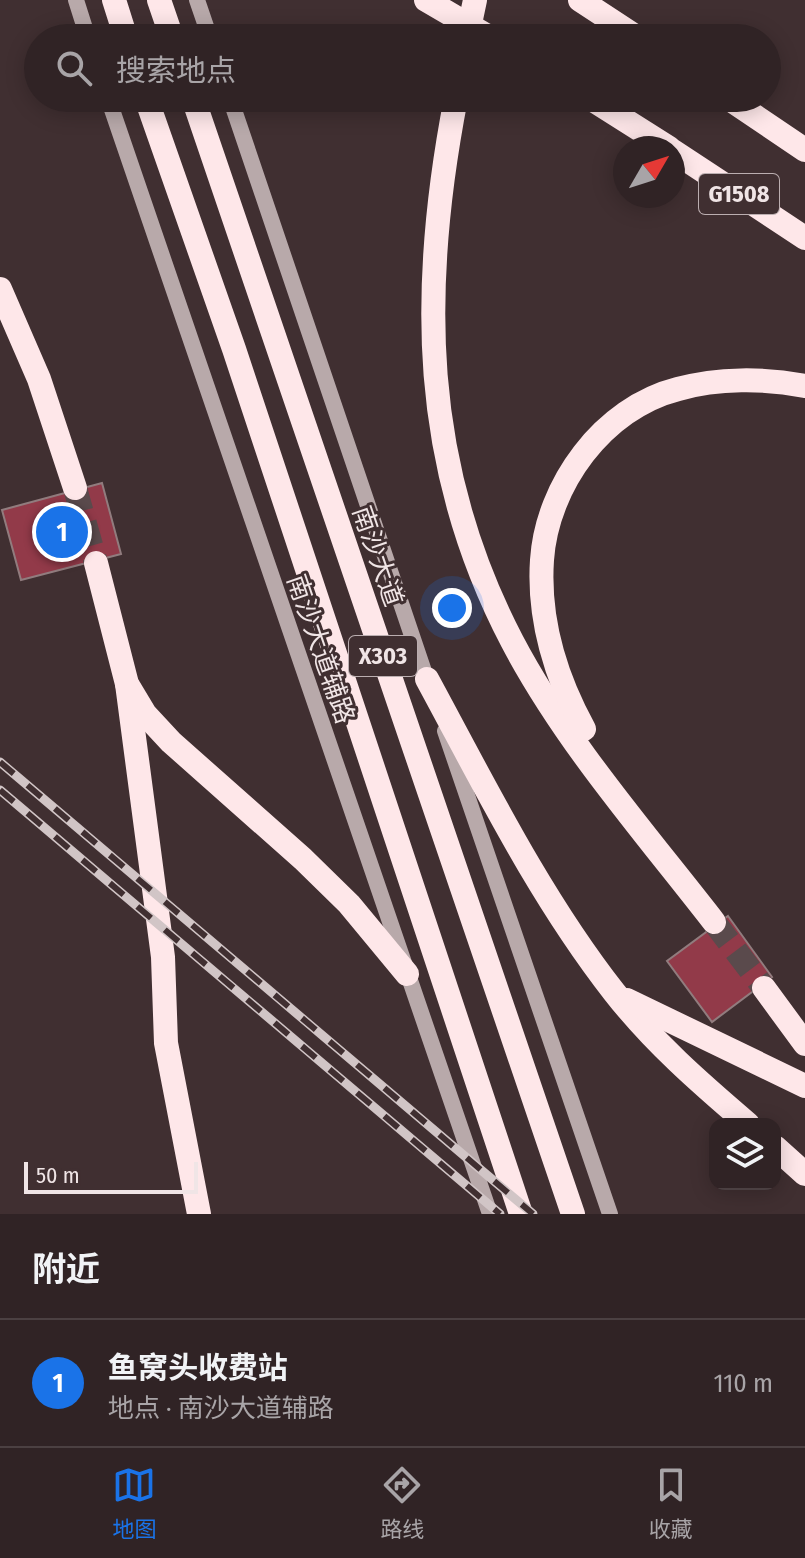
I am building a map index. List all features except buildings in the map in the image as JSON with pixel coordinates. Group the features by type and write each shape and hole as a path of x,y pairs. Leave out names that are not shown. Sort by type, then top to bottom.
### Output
{"highway":[{"path":"114,0 122,24"},
{"path":"159,0 167,24"},
{"path":"426,0 467,24"},
{"path":"470,24 475,0"},
{"path":"580,0 617,24"},
{"name":"X303","path":"151,112 234,349 521,1214"},
{"name":"南沙大道","path":"198,112 573,1214"},
{"path":"454,112 438,209 431,315 433,366 448,464 475,557 513,642 541,691 633,819 714,922"},
{"name":"G1508","path":"612,112 650,136"},
{"name":"G1508","path":"749,112 805,150"},
{"name":"G1508","path":"685,158 805,238"},
{"path":"0,277 22,338"},
{"path":"0,289 39,379 75,488"},
{"path":"633,819 570,702 557,670 542,599 546,526 560,490 580,457 607,428 641,405 676,389 716,382 794,384"},
{"path":"96,563 127,684 163,957 166,1043 199,1214"},
{"path":"427,679 543,890 579,945 616,994 667,1051 741,1118"},
{"path":"127,684 145,714 171,742 349,904 407,974"},
{"path":"764,988 805,1044"},
{"path":"616,994 805,1086"},
{"path":"781,1152 805,1174"}],"main road":[{"path":"76,0 84,24"},
{"path":"197,0 205,24"},
{"name":"南沙大道辅路","path":"113,112 490,1214"},
{"path":"235,112 610,1214"}],"tunnel":[{"path":"75,488 96,563"},
{"path":"714,922 764,988"}],"railway":[{"path":"0,762 533,1214"},
{"path":"0,790 500,1214"}],"place":[{"name":"鱼窝头收费站","path":"62,532"}]}
